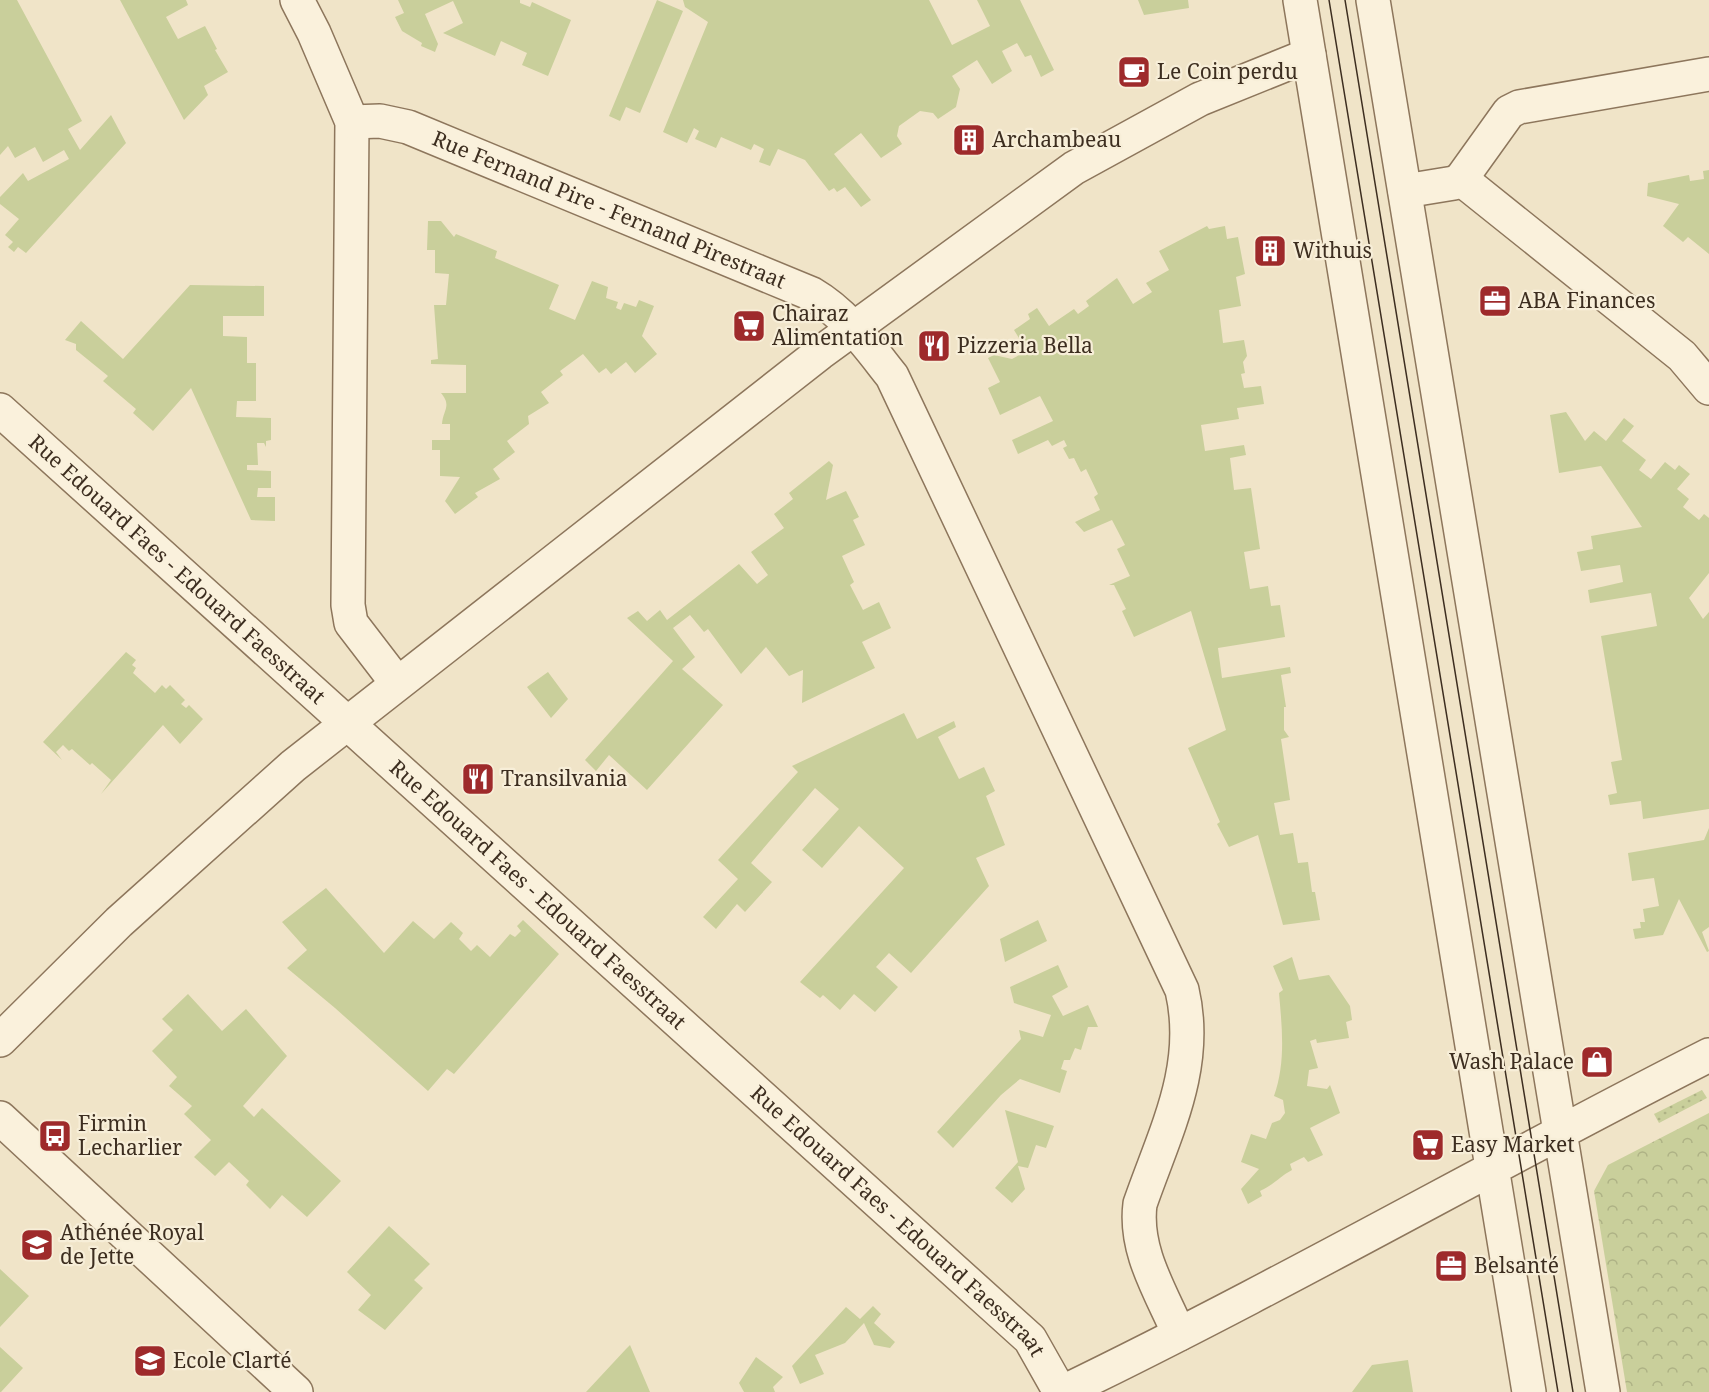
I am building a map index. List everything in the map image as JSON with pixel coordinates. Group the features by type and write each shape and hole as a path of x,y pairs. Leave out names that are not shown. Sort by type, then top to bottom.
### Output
{"street":[{"path":"297,0 314,33 352,122 348,606 351,623 397,683"},
{"path":"1300,0 1529,1392"},
{"path":"1373,0 1603,1392"},
{"path":"0,1040 118,922 293,766 853,328 1074,168 1200,99 1310,55"},
{"path":"1405,191 1454,183 1461,179 1509,112 1519,107 1709,74"},
{"name":"Rue Fernand Pire - Fernand Pirestraat","path":"352,122 380,122 408,127 812,294 828,304 853,328 892,376 1182,990 1188,1025 1187,1064 1140,1204 1138,1223 1144,1253 1179,1334"},
{"path":"1461,179 1682,356 1709,388"},
{"name":"Rue Edouard Faes - Edouard Faesstraat","path":"0,410 1030,1339 1061,1392"},
{"path":"1061,1392 1179,1334 1709,1055"},
{"path":"0,1118 296,1392"}],"green space":[{"path":"0,0 17,0 82,121 68,129 80,150 111,115 126,143 26,253 18,247 14,252 8,247 13,242 5,235 19,219 0,204 0,197 23,173 28,181 69,159 64,150 43,162 35,147 15,158 8,146 0,155"},
{"path":"120,0 186,0 188,5 166,17 178,39 205,26 228,72 204,86 208,95 184,120"},
{"path":"398,0 520,0 520,3 530,7 532,2 571,20 548,76 522,65 527,53 501,41 495,56 443,33 463,23 453,1 425,14 438,44 435,52 421,46 422,43 402,31 395,17 404,13"},
{"path":"657,0 683,11 640,113 626,107 620,121 609,116"},
{"path":"683,0 929,0 952,45 990,26 977,0 1020,0 1054,70 1041,77 1031,55 1025,57 1017,43 1002,51 1012,71 992,84 977,60 952,76 960,89 956,107 938,119 933,113 920,111 899,126 897,136 902,144 881,158 861,133 834,154 871,200 861,207 845,187 837,192 834,188 829,191 805,160 778,149 770,166 759,162 764,149 754,144 751,150 721,137 716,148 695,139 699,131 694,128 687,143 663,132 708,22 685,7"},
{"path":"1138,0 1188,0 1189,8 1144,15"},
{"path":"1709,170 1709,254 1688,237 1683,242 1663,226 1679,204 1647,196 1648,183 1689,175 1690,181 1704,179 1703,171"},
{"path":"428,221 441,221 454,237 456,234 497,251 495,258 559,285 549,309 575,320 592,281 608,287 606,298 618,302 616,308 621,310 624,303 636,307 639,300 654,306 642,336 657,354 635,373 626,362 611,374 606,368 599,373 583,354 560,371 563,375 541,392 549,403 528,416 529,424 507,441 515,452 493,469 500,479 475,493 478,497 455,514 445,501 460,477 440,476 440,450 432,450 432,440 450,440 450,424 442,424 446,401 441,393 466,393 466,365 431,364 431,360 438,359 434,305 446,305 449,274 435,273 435,250 427,250"},
{"path":"1207,226 1209,229 1225,226 1227,239 1238,237 1245,274 1236,277 1241,306 1219,310 1223,343 1244,340 1247,356 1243,362 1245,373 1241,374 1244,388 1261,386 1264,404 1237,408 1239,419 1201,425 1205,451 1244,445 1246,455 1230,458 1234,490 1251,488 1260,549 1244,552 1250,589 1268,586 1271,606 1280,605 1285,637 1218,648 1222,678 1290,667 1291,673 1281,675 1286,707 1284,707 1284,730 1289,737 1281,739 1290,800 1274,803 1280,835 1293,833 1298,863 1308,862 1312,892 1315,892 1320,920 1283,925 1258,835 1229,847 1217,824 1220,822 1188,748 1226,730 1191,611 1134,637 1122,611 1126,609 1114,585 1109,585 1130,576 1117,549 1125,545 1112,520 1084,532 1075,522 1100,510 1094,497 1098,494 1086,469 1081,472 1074,458 1069,459 1063,448 1067,446 1064,440 1052,446 1048,440 1018,454 1012,440 1053,421 1040,396 1000,415 988,388 1000,382 988,358 994,355 1012,359 1027,351 1014,330 1030,319 1028,314 1037,308 1049,326 1074,309 1078,314 1089,306 1086,301 1117,278 1133,304 1152,292 1146,283 1169,270 1159,251"},
{"path":"190,285 264,286 264,316 223,316 223,336 247,337 247,363 256,363 256,401 237,401 236,417 271,418 271,440 266,441 266,447 264,443 257,443 258,465 247,465 247,470 271,471 271,488 258,488 257,497 275,497 275,521 251,520 191,388 153,431 133,413 136,409 103,381 108,376 76,350 76,344 65,340 81,321 123,359"},
{"path":"1566,412 1585,441 1594,431 1606,441 1624,418 1634,426 1622,441 1646,460 1639,470 1651,479 1665,462 1675,470 1679,465 1690,474 1677,489 1689,499 1683,507 1699,520 1704,514 1709,518 1709,573 1689,598 1703,619 1709,612 1709,809 1643,819 1641,801 1610,805 1608,795 1617,793 1611,762 1622,760 1601,636 1657,626 1651,593 1590,603 1588,590 1623,582 1620,565 1581,571 1577,552 1593,549 1591,536 1642,527 1601,466 1559,473 1550,415"},
{"path":"829,461 833,465 826,500 846,491 859,517 853,520 865,545 842,556 854,582 850,585 863,610 879,602 891,628 862,642 875,668 802,703 803,670 789,676 766,647 741,674 708,629 704,632 690,615 673,628 695,657 682,669 723,705 647,790 609,755 596,771 585,760 673,661 627,618 638,611 647,621 660,610 667,620 739,564 757,584 768,575 751,552 784,528 774,514 793,499 789,493"},
{"path":"126,652 136,660 132,665 136,668 133,673 155,693 162,685 166,689 170,685 185,700 181,704 186,708 189,705 203,719 180,744 163,725 101,794 111,780 72,749 69,751 63,745 56,752 62,760 43,742"},
{"path":"548,672 568,699 551,718 527,687"},
{"path":"904,713 917,739 954,721 956,727 938,737 959,779 984,767 995,791 986,796 1005,845 976,858 989,886 911,973 889,953 876,967 898,987 875,1012 854,994 840,1010 823,995 820,998 800,982 904,868 859,826 822,868 802,850 839,809 815,788 751,863 772,882 745,912 737,904 716,929 703,917 738,879 718,860 798,772 792,766"},
{"path":"1709,828 1709,927 1702,932 1709,951 1707,952 1679,899 1663,935 1635,939 1633,929 1641,928 1640,922 1645,922 1643,909 1659,906 1654,878 1632,881 1628,853 1704,840"},
{"path":"326,888 384,953 413,921 434,939 451,922 463,933 459,939 471,951 477,945 490,957 510,934 515,937 521,931 517,926 523,920 559,954 454,1074 447,1069 428,1091 287,968 307,950 282,922"},
{"path":"1038,920 1047,941 1005,962 1000,939"},
{"path":"1292,957 1299,980 1329,975 1350,1006 1352,1020 1346,1022 1349,1038 1317,1043 1316,1039 1310,1041 1318,1068 1309,1070 1307,1086 1327,1089 1330,1085 1340,1113 1310,1128 1323,1155 1308,1162 1304,1157 1290,1164 1292,1170 1260,1191 1262,1196 1248,1204 1241,1189 1259,1169 1241,1162 1251,1134 1266,1139 1272,1123 1280,1120 1285,1113 1283,1100 1274,1096 1282,1058 1279,993 1283,990 1273,966"},
{"path":"1058,965 1068,987 1052,996 1063,1016 1088,1005 1098,1027 1088,1027 1081,1050 1075,1048 1070,1060 1064,1060 1061,1069 1067,1071 1060,1093 1020,1079 1001,1095 953,1148 937,1132 1021,1039 1019,1030 1043,1037 1051,1015 1014,1003 1010,987"},
{"path":"188,994 222,1031 246,1009 287,1056 243,1106 254,1117 262,1108 341,1181 307,1217 282,1195 270,1209 246,1185 249,1181 229,1162 215,1176 194,1157 211,1140 184,1114 192,1106 169,1086 177,1077 152,1051 173,1030 162,1019"},
{"path":"1702,1090 1707,1098 1659,1123 1654,1114"},
{"path":"1005,1110 1054,1126 1046,1148 1036,1145 1028,1168 1018,1166 1025,1189 1012,1203 995,1188 1018,1162"},
{"path":"1709,1113 1709,1392 1627,1392 1594,1191 1608,1165"},
{"path":"389,1226 430,1264 414,1280 423,1288 385,1330 358,1310 371,1295 347,1272"},
{"path":"0,1269 29,1296 0,1327"},
{"path":"873,1306 881,1314 874,1323 895,1342 890,1348 874,1345 864,1323 845,1343 815,1355 824,1374 800,1384 792,1366 846,1307 860,1319"},
{"path":"630,1345 650,1392 586,1392 626,1349"},
{"path":"0,1347 23,1368 1,1392 0,1392"},
{"path":"756,1357 783,1377 773,1387 775,1392 744,1392 739,1383"},
{"path":"1408,1360 1413,1392 1352,1392 1372,1365"}],"tram line":[{"path":"1329,0 1558,1392"},
{"path":"1345,0 1573,1392"}],"place":[{"name":"Le Coin perdu","path":"1134,72"},
{"name":"Archambeau","path":"969,140"},
{"name":"Withuis","path":"1270,251"},
{"name":"ABA Finances","path":"1495,301"},
{"name":"Chairaz Alimentation","path":"749,326"},
{"name":"Pizzeria Bella","path":"934,346"},
{"name":"Transilvania","path":"478,779"},
{"name":"Wash Palace","path":"1597,1062"},
{"name":"Firmin Lecharlier","path":"55,1136"},
{"name":"Easy Market","path":"1428,1145"},
{"name":"Athénée Royal de Jette","path":"37,1245"},
{"name":"Belsanté","path":"1451,1266"},
{"name":"Ecole Clarté","path":"150,1361"}]}
